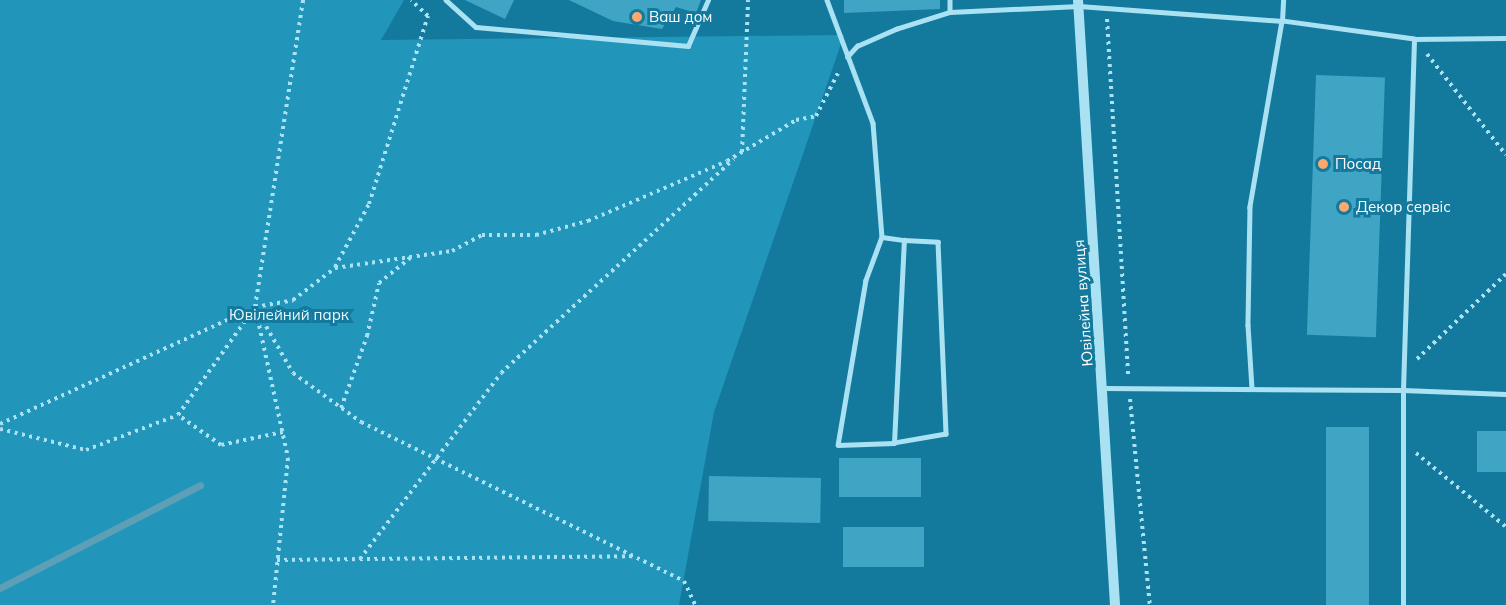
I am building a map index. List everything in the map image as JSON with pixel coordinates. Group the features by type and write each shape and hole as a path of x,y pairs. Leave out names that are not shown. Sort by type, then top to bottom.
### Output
{"street":[{"name":"Ювілейна вулиця","path":"1079,3 1115,605"}],"lane":[{"path":"447,0 476,27 688,46 708,0"},
{"path":"826,0 873,123 882,237 866,280 838,445 894,443 946,434 938,242 882,237"},
{"path":"950,0 950,12"},
{"path":"1251,388 1247,303 1250,207 1282,21 1282,0"},
{"path":"847,57 857,46 896,29 950,12 1079,3 1107,9 1282,21 1414,39 1506,38"},
{"path":"1402,605 1403,390 1414,39"},
{"path":"894,443 904,240"},
{"path":"1103,388 1129,390 1251,388 1403,390 1506,394"}],"path":[{"path":"273,605 288,458 255,307 303,0"},
{"path":"0,424 255,307 293,300 335,268 369,204 428,16 411,0"},
{"path":"360,559 501,373 742,153 748,0"},
{"path":"1107,9 1129,390 1150,605"},
{"path":"1414,39 1506,155"},
{"path":"335,268 452,251 482,235 536,235 588,221 742,153 796,120 816,116 847,57"},
{"path":"341,408 367,336 379,283 411,257"},
{"path":"1404,372 1506,274"},
{"path":"255,307 293,373 361,422 684,581 695,605"},
{"path":"0,429 86,450 178,415 255,307"},
{"path":"178,415 221,445 282,432"},
{"path":"1403,442 1506,527"},
{"path":"277,560 634,556"}],"green space":[{"name":"Ювілейний парк","path":"0,0 404,0 381,40 844,35 714,412 679,605 0,605"}],"building":[{"path":"465,0 514,0 505,19"},
{"name":"Ваш дом","path":"569,0 701,0 696,13 676,7 662,29 613,21"},
{"path":"844,0 940,0 940,9 844,13"},
{"name":"Декор сервіс","path":"1316,75 1385,77 1376,337 1307,335"},
{"path":"1326,427 1369,427 1369,605 1326,605"},
{"path":"1477,431 1506,431 1506,472 1477,472"},
{"path":"839,458 921,458 921,497 839,497"},
{"path":"709,476 821,478 820,523 708,521"},
{"path":"843,527 924,527 924,567 843,567"}],"waterway":[{"path":"0,588 200,485"}],"place":[{"name":"Ваш дом","path":"637,17"},
{"name":"Посад","path":"1323,164"},
{"name":"Декор сервіс","path":"1344,207"}]}
